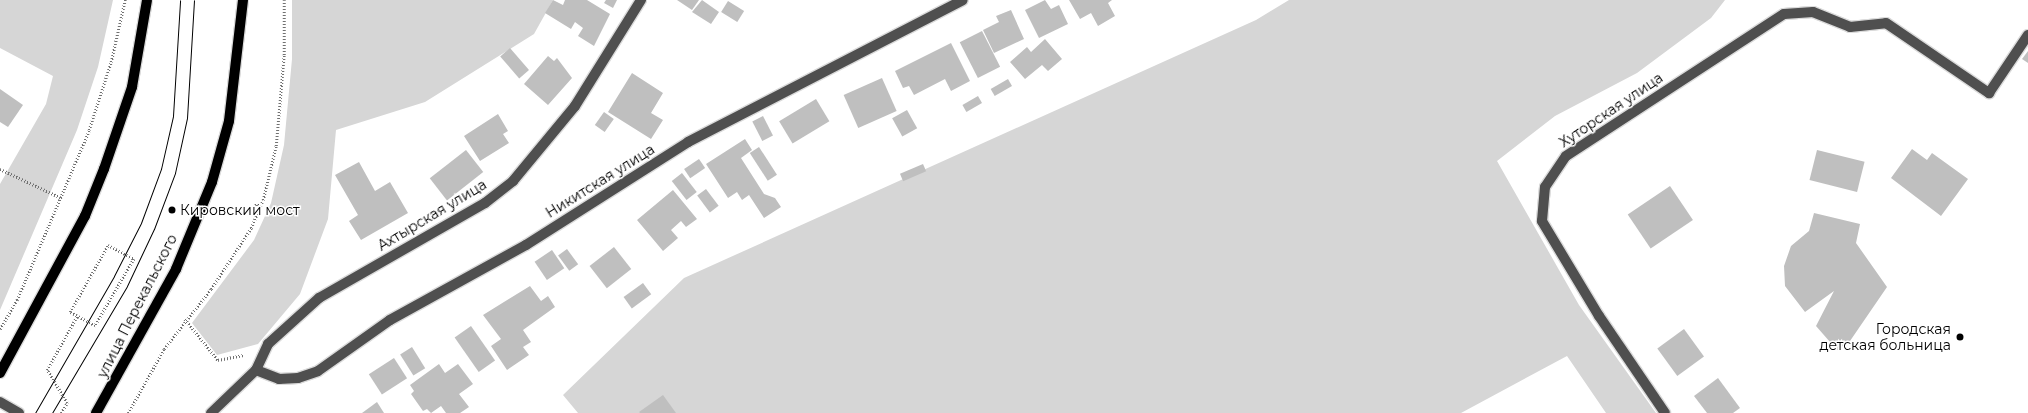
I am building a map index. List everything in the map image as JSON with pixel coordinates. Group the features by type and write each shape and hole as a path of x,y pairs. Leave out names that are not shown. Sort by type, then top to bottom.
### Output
{"main road":[{"path":"0,374 37,309 84,216 121,126 147,0"},
{"name":"улица Перекальского","path":"96,413 131,354 176,269 212,182 229,121 243,0"}],"street":[{"name":"Ахтырская улица","path":"256,370 268,344 319,298 485,203 513,181 575,106 642,0"},
{"name":"Никитская улица","path":"256,370 279,380 298,378 318,371 390,320 526,245 688,142 963,0"},
{"name":"Хуторская улица","path":"1665,413 1599,316 1542,221 1545,187 1566,156 1784,14 1813,12 1850,27 1886,23 1989,93 2028,35"},
{"path":"211,413 256,370"},
{"path":"0,402 19,413"}],"path":[{"path":"0,329 17,300 62,198 111,62 125,0"},
{"path":"128,413 164,349 185,319 211,289 250,228 263,200 276,138 284,55 284,0"},
{"path":"0,169 62,198"},
{"path":"108,245 134,259 95,326 77,316 70,312 108,245"},
{"path":"61,413 67,402 47,370 77,316"},
{"path":"185,319 218,360 245,355"}],"shaded area":[{"path":"0,0 113,0 98,67 77,130 0,310 0,184 46,104 53,76 0,48"},
{"path":"292,0 553,0 534,34 425,102 336,130 328,219 300,294 258,344 217,355 192,323 254,240 271,203 284,145 292,59"},
{"path":"1289,0 1725,0 1711,18 1637,73 1555,116 1497,161 1579,305 1656,413 1606,413 1567,356 1461,413 578,413 563,395 684,278 1256,20"}],"building":[{"path":"553,0 563,5 565,0 587,0 610,14 594,46 578,36 583,28 575,22 571,29 545,13"},
{"path":"606,0 617,0 613,8 604,3"},
{"path":"677,0 699,0 692,10"},
{"path":"702,0 719,12 711,24 692,12"},
{"path":"1045,0 1051,9 1059,5 1068,24 1039,38 1025,10"},
{"path":"1069,0 1112,0 1108,3 1115,16 1098,26 1091,13 1080,19"},
{"path":"728,1 744,11 737,22 721,12"},
{"path":"1011,10 1024,39 994,53 983,30 999,22 996,16"},
{"path":"982,31 1000,67 978,78 960,42"},
{"path":"1045,39 1062,59 1048,71 1042,65 1025,79 1010,62 1027,47 1031,52"},
{"path":"951,43 970,81 951,91 945,79 914,95 909,86 903,88 895,71"},
{"path":"510,48 529,70 519,78 500,57"},
{"path":"2028,51 2028,63 2022,59"},
{"path":"548,56 554,61 557,58 572,78 548,105 524,84"},
{"path":"632,73 663,93 651,113 663,120 651,139 608,112"},
{"path":"882,78 897,111 858,128 844,95"},
{"path":"1008,79 1012,86 995,96 991,89"},
{"path":"0,89 23,105 8,127 0,122"},
{"path":"978,96 982,103 966,112 962,105"},
{"path":"816,99 829,121 793,143 779,121"},
{"path":"907,110 917,128 902,137 892,118"},
{"path":"604,112 614,119 605,132 595,125"},
{"path":"498,114 508,131 503,134 509,143 480,161 464,136"},
{"path":"763,116 773,136 762,141 752,121"},
{"path":"745,139 752,150 741,158 764,194 775,198 781,207 764,218 749,195 742,200 737,192 728,198 706,164"},
{"path":"759,147 777,175 768,181 750,153"},
{"path":"1912,149 1927,160 1932,153 1968,179 1941,216 1891,178"},
{"path":"466,150 483,172 447,200 430,178"},
{"path":"1817,150 1865,162 1857,192 1810,180"},
{"path":"699,159 705,168 690,178 684,169"},
{"path":"359,162 375,191 390,182 408,213 361,240 349,221 358,215 335,175"},
{"path":"923,164 926,171 903,181 900,174"},
{"path":"682,173 697,192 687,200 672,181"},
{"path":"1670,186 1693,220 1651,249 1628,215"},
{"path":"706,189 719,206 710,212 697,196"},
{"path":"673,190 697,219 686,227 681,221 671,230 678,238 663,251 637,220"},
{"path":"1814,213 1860,224 1856,243 1887,287 1850,341 1837,350 1816,326 1834,291 1805,312 1785,286 1784,266 1791,246 1809,231"},
{"path":"614,247 631,269 607,288 590,266"},
{"path":"567,249 578,264 569,271 558,255"},
{"path":"552,250 564,268 547,280 535,262"},
{"path":"643,283 651,294 632,308 624,297"},
{"path":"530,286 541,301 548,296 555,307 523,330 531,342 523,347 529,355 507,370 491,346 501,339 483,315"},
{"path":"471,326 495,360 479,372 455,337"},
{"path":"1684,329 1704,357 1677,376 1657,348"},
{"path":"412,347 425,368 413,376 400,354"},
{"path":"394,358 407,378 382,394 369,374"},
{"path":"439,364 445,373 458,364 473,384 459,394 469,407 460,413 446,413 441,406 431,413 427,409 423,411 411,394 414,391 410,385"},
{"path":"1718,378 1740,408 1733,413 1707,413 1694,396"},
{"path":"663,395 676,413 639,412"},
{"path":"377,402 384,413 362,413"}],"tram line":[{"path":"35,413 114,276 141,223 161,169 173,116 180,0"},
{"path":"52,413 127,286 154,229 175,173 187,118 194,0"}],"place":[{"name":"Кировский мост","path":"172,210"},
{"name":"Городская детская больница","path":"1960,337"}]}
